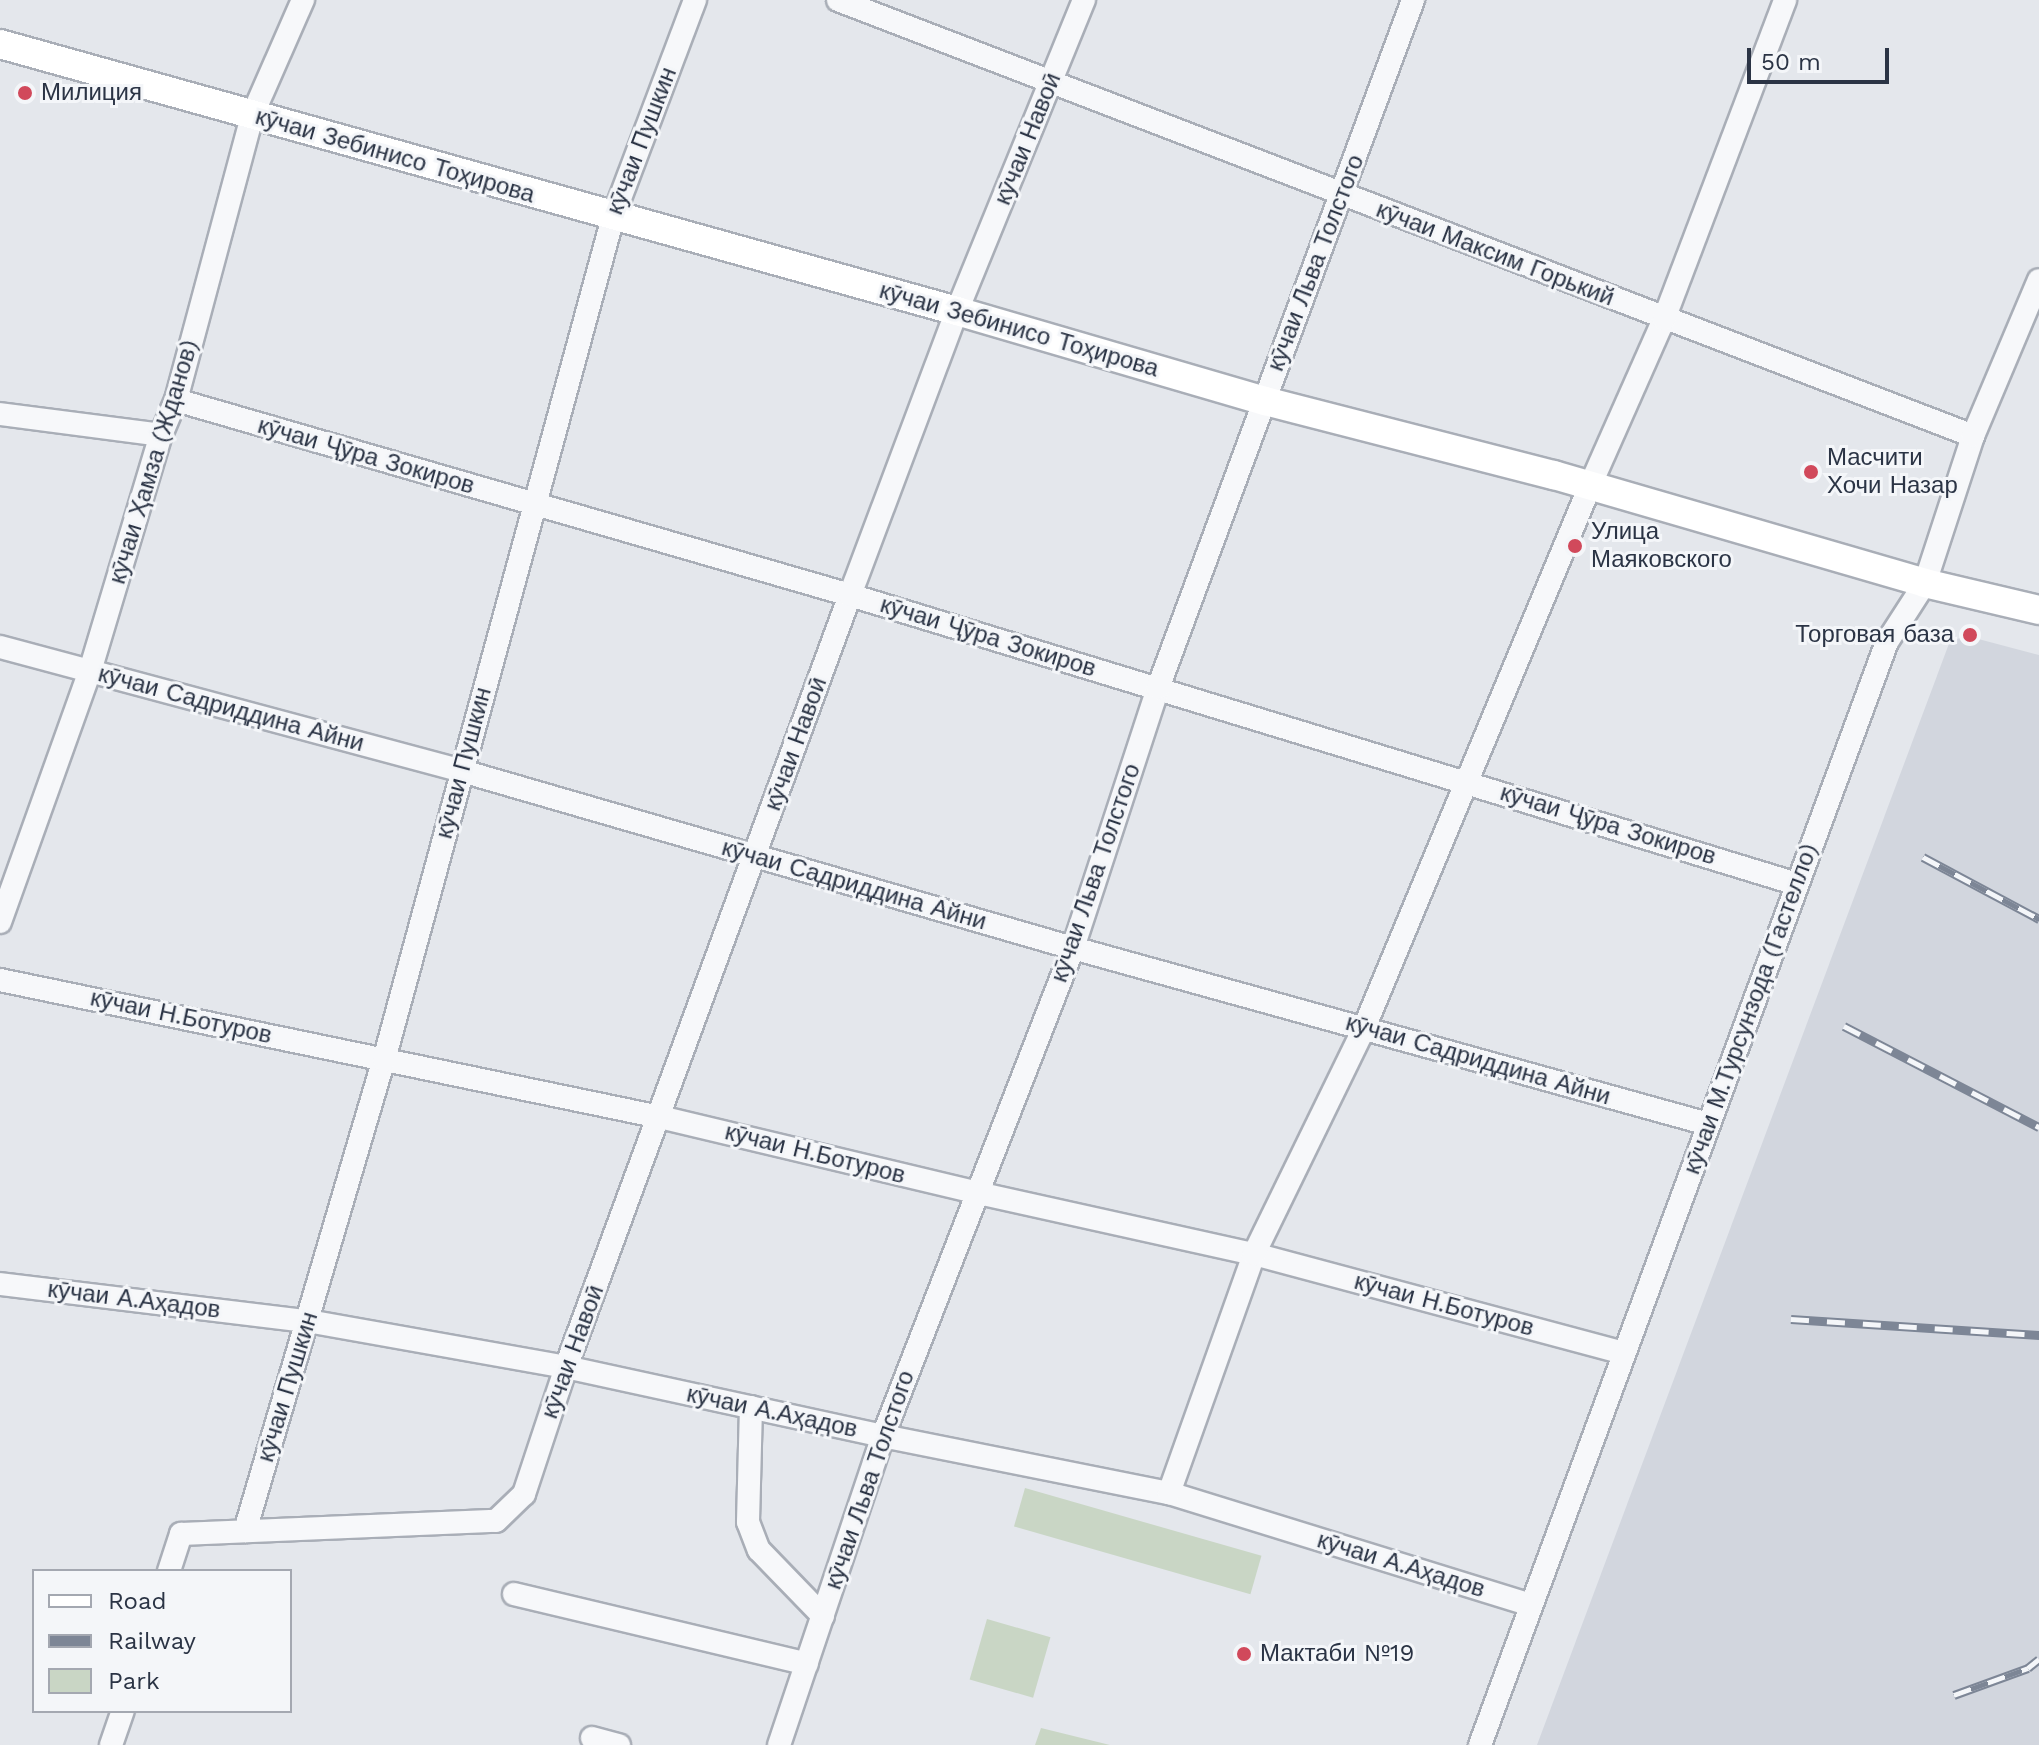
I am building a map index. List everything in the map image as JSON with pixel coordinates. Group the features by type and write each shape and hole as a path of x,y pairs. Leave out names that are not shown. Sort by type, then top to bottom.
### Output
{"main road":[{"name":"кӯчаи Зебинисо Тоҳирова","path":"0,44 957,311 1265,401 1590,486 1925,583 2039,610"}],"street":[{"name":"кӯчаи Ҳамза (Жданов)","path":"0,922 90,671 161,435 176,400 252,116 303,0"},
{"name":"кӯчаи Пушкин","path":"245,1531 384,1060 613,217 695,0"},
{"name":"кӯчаи Максим Горький","path":"838,0 1973,436"},
{"name":"кӯчаи Навоӣ","path":"245,1531 496,1521 524,1494 566,1367 850,595 957,311 1084,0"},
{"name":"кӯчаи Льва Толстого","path":"779,1745 883,1436 1073,948 1158,688 1413,0"},
{"path":"1169,1493 1254,1254 1364,1028 1590,486 1664,319 1785,0"},
{"name":"кӯчаи М.Турсунзода (Гастелло)","path":"1480,1745 1887,642 1925,583 1973,436 2039,280"},
{"name":"кӯчаи Ҷӯра Зокиров","path":"176,400 850,595 1466,780 1797,884"},
{"path":"0,414 161,435"},
{"name":"кӯчаи Садриддина Айни","path":"0,647 462,771 1073,948 1708,1124"},
{"name":"кӯчаи Н.Ботуров","path":"0,980 660,1117 978,1193 1254,1254 1623,1353"},
{"name":"кӯчаи А.Аҳадов","path":"0,1284 308,1321 566,1367 883,1436 1169,1493 1531,1605"},
{"path":"751,1407 748,1522 759,1550 823,1616"},
{"path":"170,1569 181,1534 245,1531"},
{"path":"514,1594 807,1664"},
{"path":"111,1745 122,1713"},
{"path":"592,1738 619,1745"}],"shaded area":[{"path":"1967,636 2039,655 2039,1745 1537,1745 1950,641"}],"green space":[{"path":"1025,1488 1261,1556 1250,1594 1014,1526"},
{"path":"987,1619 1050,1637 1033,1698 970,1680"},
{"path":"1041,1728 1110,1745 1035,1745"}],"railway":[{"path":"1923,857 2039,919"},
{"path":"1844,1026 2039,1127"},
{"path":"1791,1319 2039,1335"},
{"path":"1954,1695 2028,1668 2039,1659"}],"place":[{"name":"Милиция","path":"25,93"},
{"name":"Масчити Хочи Назар","path":"1811,472"},
{"name":"Улица Маяковского","path":"1575,546"},
{"name":"Торговая база","path":"1970,635"},
{"name":"Мактаби №19","path":"1244,1654"}]}
